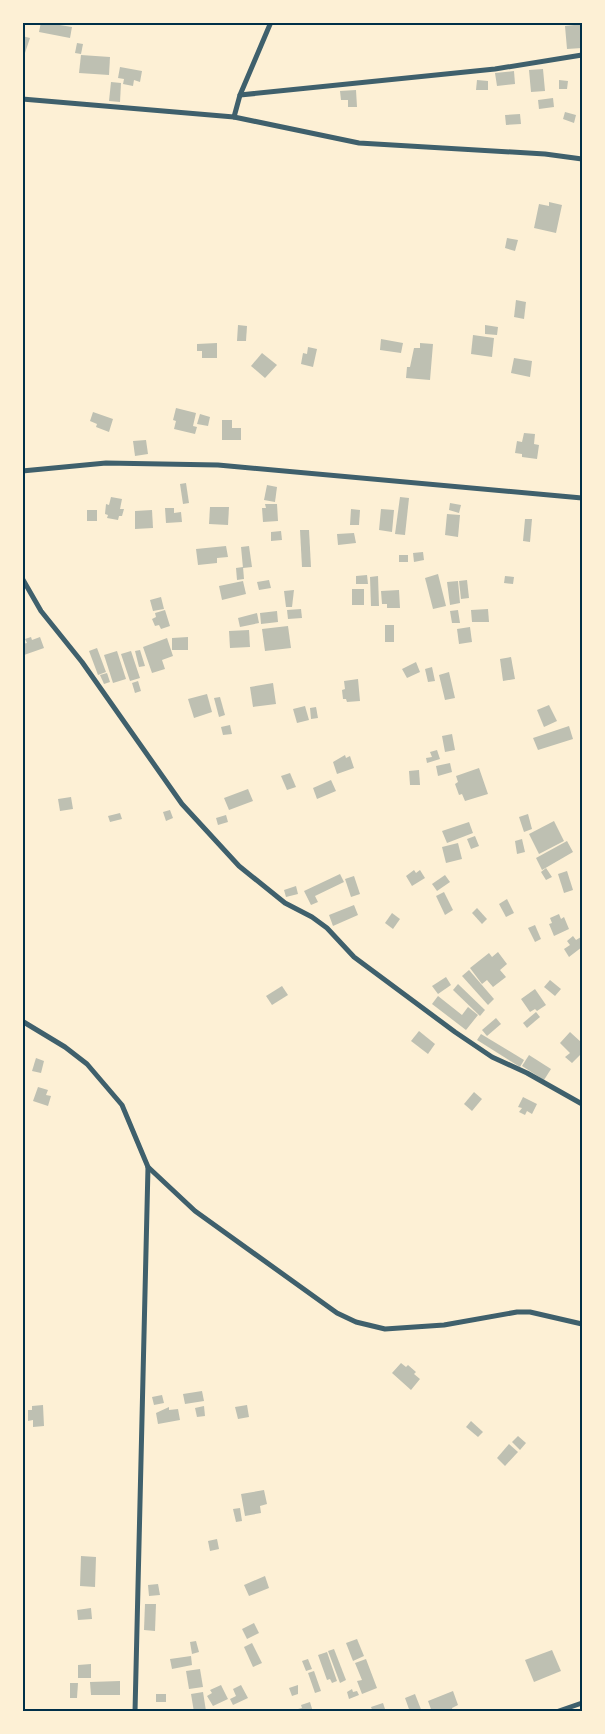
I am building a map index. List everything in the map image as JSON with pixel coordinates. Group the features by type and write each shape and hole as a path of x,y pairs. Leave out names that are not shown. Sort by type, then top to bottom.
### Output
{"street":[{"path":"234,118 240,95 271,22"},
{"path":"240,95 495,69 582,55"},
{"path":"22,99 234,118 359,143 545,154 582,159"},
{"path":"22,472 106,463 218,464 582,498"},
{"path":"22,578 41,611 82,662 178,798 239,866 285,903 312,917 327,928 354,957 455,1032 492,1057 527,1073 582,1104"},
{"path":"22,1022 65,1047 87,1064 122,1105 148,1167 195,1211 337,1313 356,1322 385,1329 407,1329 530,1312 582,1324"},
{"path":"134,1712 148,1167"},
{"path":"556,1712 582,1703"}],"building":[{"path":"41,22 72,27 70,38 39,32"},
{"path":"574,22 582,22 582,48 567,49 565,26 574,25"},
{"path":"22,36 30,38 23,59 22,59"},
{"path":"77,43 83,44 81,54 75,53"},
{"path":"81,55 110,57 109,75 79,73"},
{"path":"120,67 142,71 140,82 134,80 133,86 123,84 124,79 118,78"},
{"path":"543,69 545,91 531,92 529,70"},
{"path":"514,71 515,84 497,86 495,73"},
{"path":"477,80 488,81 488,90 476,90"},
{"path":"559,80 568,81 567,89 559,89"},
{"path":"111,82 121,83 120,102 109,101"},
{"path":"356,90 357,107 348,107 348,100 341,100 340,91"},
{"path":"553,98 554,107 539,109 538,100"},
{"path":"565,112 576,115 574,123 563,119"},
{"path":"520,114 521,124 506,125 505,115"},
{"path":"549,202 562,205 556,233 534,228 539,204 549,206"},
{"path":"507,238 518,240 515,251 505,248"},
{"path":"516,300 526,302 524,319 514,317"},
{"path":"238,325 247,326 246,341 237,341"},
{"path":"485,325 498,327 497,335 485,334"},
{"path":"473,335 494,338 492,357 471,354"},
{"path":"381,339 403,343 401,353 380,350"},
{"path":"217,343 217,358 202,358 202,351 197,351 197,344"},
{"path":"420,343 433,344 430,380 406,378 407,367 410,367 414,348 420,348"},
{"path":"308,347 317,349 313,367 301,364 303,353 307,354"},
{"path":"262,353 277,365 265,378 251,366"},
{"path":"514,358 532,361 530,377 511,373"},
{"path":"176,408 196,413 193,426 197,427 195,434 174,429 176,421 173,420"},
{"path":"93,412 113,419 109,432 96,427 97,424 90,421"},
{"path":"200,414 210,417 208,426 197,424"},
{"path":"222,420 232,420 232,428 241,428 241,440 222,440"},
{"path":"524,433 535,434 534,444 539,445 537,459 522,457 522,454 515,453 517,441 522,442"},
{"path":"146,440 148,454 135,456 133,441"},
{"path":"186,483 189,503 183,504 180,484"},
{"path":"267,485 277,487 275,502 264,500"},
{"path":"111,497 122,499 120,509 124,509 122,516 119,516 118,520 107,518 108,515 105,514 106,504 109,505"},
{"path":"400,497 409,498 405,535 395,534"},
{"path":"450,503 461,505 459,513 449,510"},
{"path":"265,504 277,504 278,521 263,522 262,508 266,508"},
{"path":"210,507 229,507 228,525 209,524"},
{"path":"165,508 174,508 174,513 181,512 182,522 166,523"},
{"path":"351,509 360,510 359,525 350,525"},
{"path":"381,509 394,510 392,532 379,530"},
{"path":"87,510 97,510 97,521 87,521"},
{"path":"152,510 153,528 135,529 135,511"},
{"path":"447,514 460,515 458,537 445,535"},
{"path":"525,519 532,519 530,542 523,541"},
{"path":"300,530 309,530 311,567 302,567"},
{"path":"281,531 282,540 271,541 271,532"},
{"path":"354,533 356,543 338,545 337,534"},
{"path":"226,546 228,557 217,558 217,563 198,565 196,549"},
{"path":"249,546 252,567 243,568 241,547"},
{"path":"423,552 424,560 414,562 413,553"},
{"path":"399,555 408,555 408,562 399,562"},
{"path":"243,567 244,579 237,580 236,568"},
{"path":"438,574 446,606 433,609 425,578"},
{"path":"367,575 368,584 356,584 356,576"},
{"path":"378,576 379,606 371,606 370,577"},
{"path":"505,576 514,577 513,584 504,583"},
{"path":"269,580 271,588 259,590 257,582"},
{"path":"467,580 469,598 461,599 459,581"},
{"path":"243,581 246,594 222,600 219,586"},
{"path":"458,581 460,603 450,605 447,582"},
{"path":"352,589 364,589 364,605 352,605"},
{"path":"294,590 292,607 286,607 284,591"},
{"path":"399,590 400,608 387,608 387,604 382,604 381,591"},
{"path":"161,597 164,609 153,611 150,600"},
{"path":"301,609 302,618 288,619 287,610"},
{"path":"488,609 489,622 472,622 471,610"},
{"path":"165,610 170,626 161,629 159,625 155,626 152,619 156,617 155,613"},
{"path":"458,610 460,623 452,623 450,611"},
{"path":"277,611 278,622 261,624 260,613"},
{"path":"257,613 259,623 240,627 238,618"},
{"path":"385,625 394,625 394,642 385,642"},
{"path":"288,626 291,648 265,651 262,629"},
{"path":"470,627 472,642 459,644 457,629"},
{"path":"249,630 250,647 230,648 229,631"},
{"path":"31,637 32,640 40,637 44,648 24,655 22,644 27,643 25,639"},
{"path":"188,637 188,650 172,650 172,638"},
{"path":"167,638 173,656 162,660 165,669 152,673 143,647"},
{"path":"97,648 106,672 98,675 89,651"},
{"path":"140,650 145,666 139,667 135,651"},
{"path":"117,651 126,679 113,683 104,655"},
{"path":"131,651 140,678 130,681 121,654"},
{"path":"511,657 515,679 503,681 500,659"},
{"path":"416,662 420,672 407,678 402,669"},
{"path":"432,667 435,681 428,682 425,669"},
{"path":"449,672 455,698 445,700 439,675"},
{"path":"107,673 110,682 104,684 100,675"},
{"path":"358,679 360,701 347,702 346,699 343,699 344,681"},
{"path":"138,681 141,691 135,693 132,683"},
{"path":"273,683 276,704 253,707 250,687"},
{"path":"207,694 212,712 194,718 188,699"},
{"path":"220,697 225,715 219,717 214,698"},
{"path":"549,705 557,721 544,727 537,710"},
{"path":"305,706 309,720 297,723 293,709"},
{"path":"316,707 318,718 311,719 310,708"},
{"path":"230,725 232,734 223,735 221,727"},
{"path":"569,726 573,739 538,750 533,738"},
{"path":"452,734 455,750 445,752 442,736"},
{"path":"437,750 440,759 427,763 426,758 432,757 430,752"},
{"path":"345,755 346,758 350,756 354,768 337,774 333,762"},
{"path":"450,763 452,772 438,776 436,766"},
{"path":"479,768 488,794 465,801 462,794 459,795 455,784 458,782 456,776"},
{"path":"419,770 420,785 410,785 409,771"},
{"path":"290,773 296,787 287,790 281,776"},
{"path":"331,780 336,791 317,799 313,788"},
{"path":"248,789 253,801 229,810 224,798"},
{"path":"71,797 73,809 60,811 58,799"},
{"path":"170,810 173,818 166,821 163,812"},
{"path":"120,813 122,819 110,822 108,816"},
{"path":"528,814 532,829 524,832 519,817"},
{"path":"226,815 228,822 218,825 216,818"},
{"path":"554,821 564,841 539,854 529,834"},
{"path":"469,822 473,833 447,843 442,831"},
{"path":"475,836 479,846 471,849 467,839"},
{"path":"522,839 525,852 517,854 515,841"},
{"path":"567,841 573,852 542,870 536,858"},
{"path":"458,843 462,859 446,863 442,847"},
{"path":"546,868 552,877 546,880 541,872"},
{"path":"414,870 416,873 420,870 425,878 412,886 406,876"},
{"path":"567,871 573,890 564,893 558,874"},
{"path":"340,874 344,882 315,896 318,902 311,905 304,891"},
{"path":"445,875 450,882 437,891 432,884"},
{"path":"354,876 360,894 351,897 345,879"},
{"path":"296,886 298,894 286,897 284,890"},
{"path":"444,892 453,910 445,915 436,896"},
{"path":"507,899 514,913 506,917 499,904"},
{"path":"354,905 358,915 333,926 329,915"},
{"path":"477,908 487,919 482,924 472,913"},
{"path":"392,913 400,919 393,929 385,923"},
{"path":"559,914 561,919 564,917 569,929 554,936 549,924 552,923 550,918"},
{"path":"535,925 541,939 535,942 528,928"},
{"path":"573,936 576,940 581,937 582,947 569,957 564,949 570,945 567,941"},
{"path":"498,952 507,964 500,970 506,977 493,987 487,980 482,984 470,968 489,953 492,957"},
{"path":"469,970 494,999 488,1005 462,976"},
{"path":"446,977 451,985 438,994 432,986"},
{"path":"550,980 561,989 555,996 544,987"},
{"path":"458,984 485,1010 480,1016 453,990"},
{"path":"282,986 288,995 272,1005 266,996"},
{"path":"535,989 546,1005 537,1011 535,1009 530,1012 521,999"},
{"path":"438,996 462,1015 468,1007 478,1015 466,1030 432,1004"},
{"path":"536,1012 540,1017 527,1028 523,1023"},
{"path":"496,1018 501,1024 487,1036 482,1030"},
{"path":"419,1031 435,1044 428,1054 411,1041"},
{"path":"570,1032 582,1043 582,1053 572,1063 565,1057 570,1053 560,1043"},
{"path":"481,1034 524,1060 520,1067 477,1040"},
{"path":"529,1055 551,1069 544,1080 522,1066"},
{"path":"36,1058 44,1061 41,1073 32,1071"},
{"path":"38,1087 48,1090 46,1095 51,1096 48,1106 33,1101"},
{"path":"474,1092 482,1099 472,1111 464,1104"},
{"path":"523,1097 537,1104 532,1114 527,1111 525,1115 519,1112 522,1108 518,1107"},
{"path":"401,1363 406,1367 408,1365 416,1372 414,1374 420,1379 411,1390 392,1373"},
{"path":"202,1391 204,1401 185,1404 183,1394"},
{"path":"162,1395 164,1403 154,1405 152,1397"},
{"path":"43,1405 44,1426 33,1427 33,1420 28,1421 28,1410 32,1410 32,1406"},
{"path":"247,1405 249,1417 238,1419 235,1407"},
{"path":"204,1406 205,1416 197,1417 195,1408"},
{"path":"169,1407 169,1410 178,1409 180,1420 158,1424 156,1413"},
{"path":"471,1421 483,1432 478,1437 466,1427"},
{"path":"518,1436 526,1443 520,1450 512,1442"},
{"path":"509,1444 518,1452 505,1466 497,1458"},
{"path":"264,1490 267,1504 260,1506 261,1513 245,1516 241,1494"},
{"path":"240,1508 242,1521 236,1522 233,1509"},
{"path":"217,1539 219,1549 210,1551 208,1541"},
{"path":"81,1556 96,1557 95,1587 80,1586"},
{"path":"265,1576 269,1588 249,1596 244,1585"},
{"path":"158,1584 160,1595 149,1596 148,1585"},
{"path":"145,1604 156,1604 155,1631 144,1630"},
{"path":"91,1608 92,1619 78,1620 77,1610"},
{"path":"254,1623 259,1633 247,1639 242,1629"},
{"path":"357,1639 364,1656 353,1661 346,1643"},
{"path":"196,1641 199,1652 192,1654 190,1642"},
{"path":"252,1643 262,1663 253,1667 244,1647"},
{"path":"334,1649 346,1680 340,1683 328,1651"},
{"path":"552,1650 561,1671 534,1682 525,1660"},
{"path":"327,1652 337,1681 332,1683 330,1679 327,1680 318,1655"},
{"path":"191,1656 192,1665 172,1669 170,1659"},
{"path":"308,1659 312,1669 306,1671 302,1661"},
{"path":"366,1659 377,1688 362,1694 357,1681 362,1680 355,1663"},
{"path":"91,1664 91,1678 78,1678 78,1665"},
{"path":"200,1669 203,1687 189,1689 186,1671"},
{"path":"314,1671 321,1691 315,1693 308,1673"},
{"path":"120,1681 120,1695 91,1695 90,1682"},
{"path":"70,1683 78,1683 77,1698 70,1698"},
{"path":"221,1685 228,1699 213,1706 207,1696 212,1693 210,1690"},
{"path":"241,1685 248,1698 233,1705 230,1699 236,1696 233,1689"},
{"path":"298,1685 298,1694 292,1696 289,1688"},
{"path":"352,1689 353,1692 357,1691 359,1695 349,1699 347,1692"},
{"path":"453,1691 458,1705 452,1708 453,1712 432,1712 428,1701"},
{"path":"203,1692 206,1711 194,1712 191,1694"},
{"path":"156,1694 166,1694 166,1702 156,1702"},
{"path":"415,1694 422,1712 410,1712 405,1698"},
{"path":"310,1702 313,1712 299,1712 298,1709 302,1708 301,1705"},
{"path":"383,1703 386,1712 373,1712 371,1707"}]}
